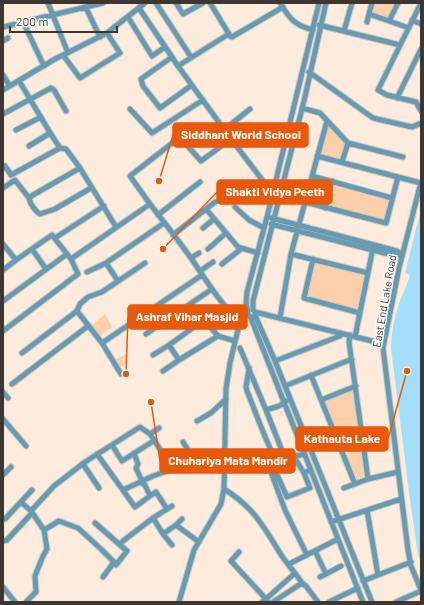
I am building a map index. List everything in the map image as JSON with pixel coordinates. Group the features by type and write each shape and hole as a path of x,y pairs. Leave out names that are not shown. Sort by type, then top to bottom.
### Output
{"street":[{"path":"48,3 66,54 80,78 120,53 107,33"},
{"path":"3,27 20,23 24,24 27,21 53,15 77,6 86,8 103,3"},
{"path":"3,90 44,66 107,33 145,3"},
{"path":"156,3 191,57"},
{"path":"176,3 183,14 203,3"},
{"path":"210,3 228,34 232,37 281,5 296,24 314,27 321,25 400,45"},
{"path":"319,3 246,303 275,361 372,602"},
{"path":"326,3 302,108 251,313 282,404 304,454 363,602"},
{"path":"344,31 352,3"},
{"path":"367,22 372,3"},
{"path":"389,21 398,3"},
{"path":"421,3 378,90 386,95 416,102 421,111"},
{"path":"86,8 100,37"},
{"path":"139,8 192,86 273,194"},
{"path":"369,14 409,28"},
{"path":"128,17 152,56 165,47"},
{"path":"412,20 421,24"},
{"path":"24,24 44,66"},
{"path":"178,66 228,34"},
{"path":"3,41 8,38"},
{"path":"397,98 421,49"},
{"path":"172,57 140,79 143,86 160,108 192,86"},
{"path":"303,69 373,118 412,127 421,122"},
{"path":"3,75 10,86"},
{"path":"19,81 60,148"},
{"path":"3,114 51,88 54,90 66,111"},
{"path":"130,109 152,132 203,100"},
{"path":"225,130 250,108"},
{"path":"302,108 320,113 348,143 403,157"},
{"path":"16,130 41,117"},
{"path":"280,318 298,228 327,121"},
{"path":"238,147 262,130"},
{"path":"185,143 202,132"},
{"path":"29,146 50,133"},
{"path":"231,139 201,162 180,137 130,176 191,258 212,289 231,313 240,321"},
{"path":"342,162 348,143"},
{"path":"3,188 13,178 60,148 66,149 80,168 116,227"},
{"path":"317,156 421,183"},
{"path":"3,168 5,166 29,198 37,213 40,214 55,209 91,188"},
{"path":"29,198 80,168"},
{"path":"312,176 392,198"},
{"path":"305,202 386,223 398,177"},
{"path":"325,208 332,181"},
{"path":"158,215 200,182"},
{"path":"243,198 264,182"},
{"name":"East End Lake Road","path":"421,183 402,255 384,344 387,383 401,499 411,562 421,591"},
{"path":"173,235 215,202"},
{"path":"71,259 150,204"},
{"path":"55,238 104,206"},
{"path":"235,207 248,220 264,228"},
{"path":"206,209 238,247 258,253"},
{"path":"203,228 214,219"},
{"path":"267,220 373,247 397,251 402,255"},
{"path":"87,272 106,262 164,223"},
{"path":"208,249 226,234"},
{"path":"3,270 52,235 71,259 78,274 3,331"},
{"path":"3,244 16,260"},
{"path":"368,480 352,359 352,336 360,313 373,247"},
{"path":"32,249 46,269"},
{"path":"222,264 241,249"},
{"path":"191,258 199,252"},
{"path":"3,301 67,254"},
{"path":"292,254 368,273"},
{"path":"313,259 304,298 360,313"},
{"path":"106,262 118,281"},
{"path":"102,343 201,273 213,262"},
{"path":"22,353 77,312 80,304 88,298 102,292 145,263"},
{"path":"146,334 212,289"},
{"path":"77,312 102,343 122,374"},
{"path":"179,602 194,550 220,504 224,489 226,399 230,363 240,321 244,316 251,313 280,318 384,344"},
{"path":"153,355 204,320 218,336 235,341"},
{"path":"12,384 88,326"},
{"path":"275,361 340,336 341,333"},
{"path":"163,371 218,336"},
{"path":"169,345 179,360"},
{"path":"240,348 249,368 264,402 281,451 273,453 271,451 259,420 246,386 249,368"},
{"path":"285,386 352,359"},
{"path":"311,375 355,484"},
{"path":"321,400 356,386"},
{"path":"3,392 8,398"},
{"path":"197,422 211,413 226,399"},
{"path":"266,410 290,400"},
{"path":"254,406 264,402"},
{"path":"259,420 268,416"},
{"path":"3,419 26,446"},
{"path":"3,541 7,540 54,486 97,454 140,427 150,434 155,440 174,469"},
{"path":"150,434 159,428"},
{"path":"112,444 122,461 155,440"},
{"path":"183,442 199,467"},
{"path":"134,453 138,464 136,468 141,481 150,496"},
{"path":"97,454 135,507 156,492 169,507 119,544"},
{"path":"224,461 236,463 242,470 304,454"},
{"path":"296,460 304,473 310,488 287,497 274,468 296,460"},
{"path":"83,464 99,488"},
{"path":"268,464 285,510 307,555"},
{"path":"3,475 11,467"},
{"path":"123,490 153,476 174,469 199,467 224,468"},
{"path":"304,473 310,470"},
{"path":"344,488 398,472"},
{"path":"224,489 236,496 256,516 265,527 281,554 318,602"},
{"path":"5,519 32,490"},
{"path":"331,522 401,499"},
{"path":"22,502 32,512 44,530 47,549 35,576 36,592 26,602"},
{"path":"367,510 378,575"},
{"path":"153,518 172,545"},
{"path":"163,534 182,519"},
{"path":"44,530 59,521 78,528 102,549 116,565 127,551 95,523"},
{"path":"176,525 199,542"},
{"path":"289,564 338,539"},
{"path":"315,551 326,574"},
{"path":"239,552 230,560 265,601 295,573"},
{"path":"103,577 114,562"},
{"path":"363,581 411,562"},
{"path":"320,578 341,566"},
{"path":"273,602 302,583"},
{"path":"3,587 15,602"},
{"path":"329,602 358,588"},
{"path":"396,602 421,591"}],"shaded area":[{"path":"375,3 395,3 388,18 373,12"},
{"path":"327,125 346,144 342,160 320,154"},
{"path":"333,184 390,199 384,220 328,206"},
{"path":"314,262 365,275 358,310 307,297"},
{"path":"105,314 112,327 98,337 90,327"},
{"path":"126,354 128,363 119,368 115,360"},
{"path":"355,389 366,478 356,481 324,401"}],"water":[{"path":"421,209 421,562 418,555 410,500 391,348 396,314 410,275 405,273"}],"place":[{"name":"Siddhant World School","path":"159,181"},
{"name":"Shakti Vidya Peeth","path":"163,249"},
{"name":"Kathauta Lake","path":"407,371"},
{"name":"Ashraf Vihar Masjid","path":"126,374"},
{"name":"Chuhariya Mata Mandir","path":"151,402"}]}
